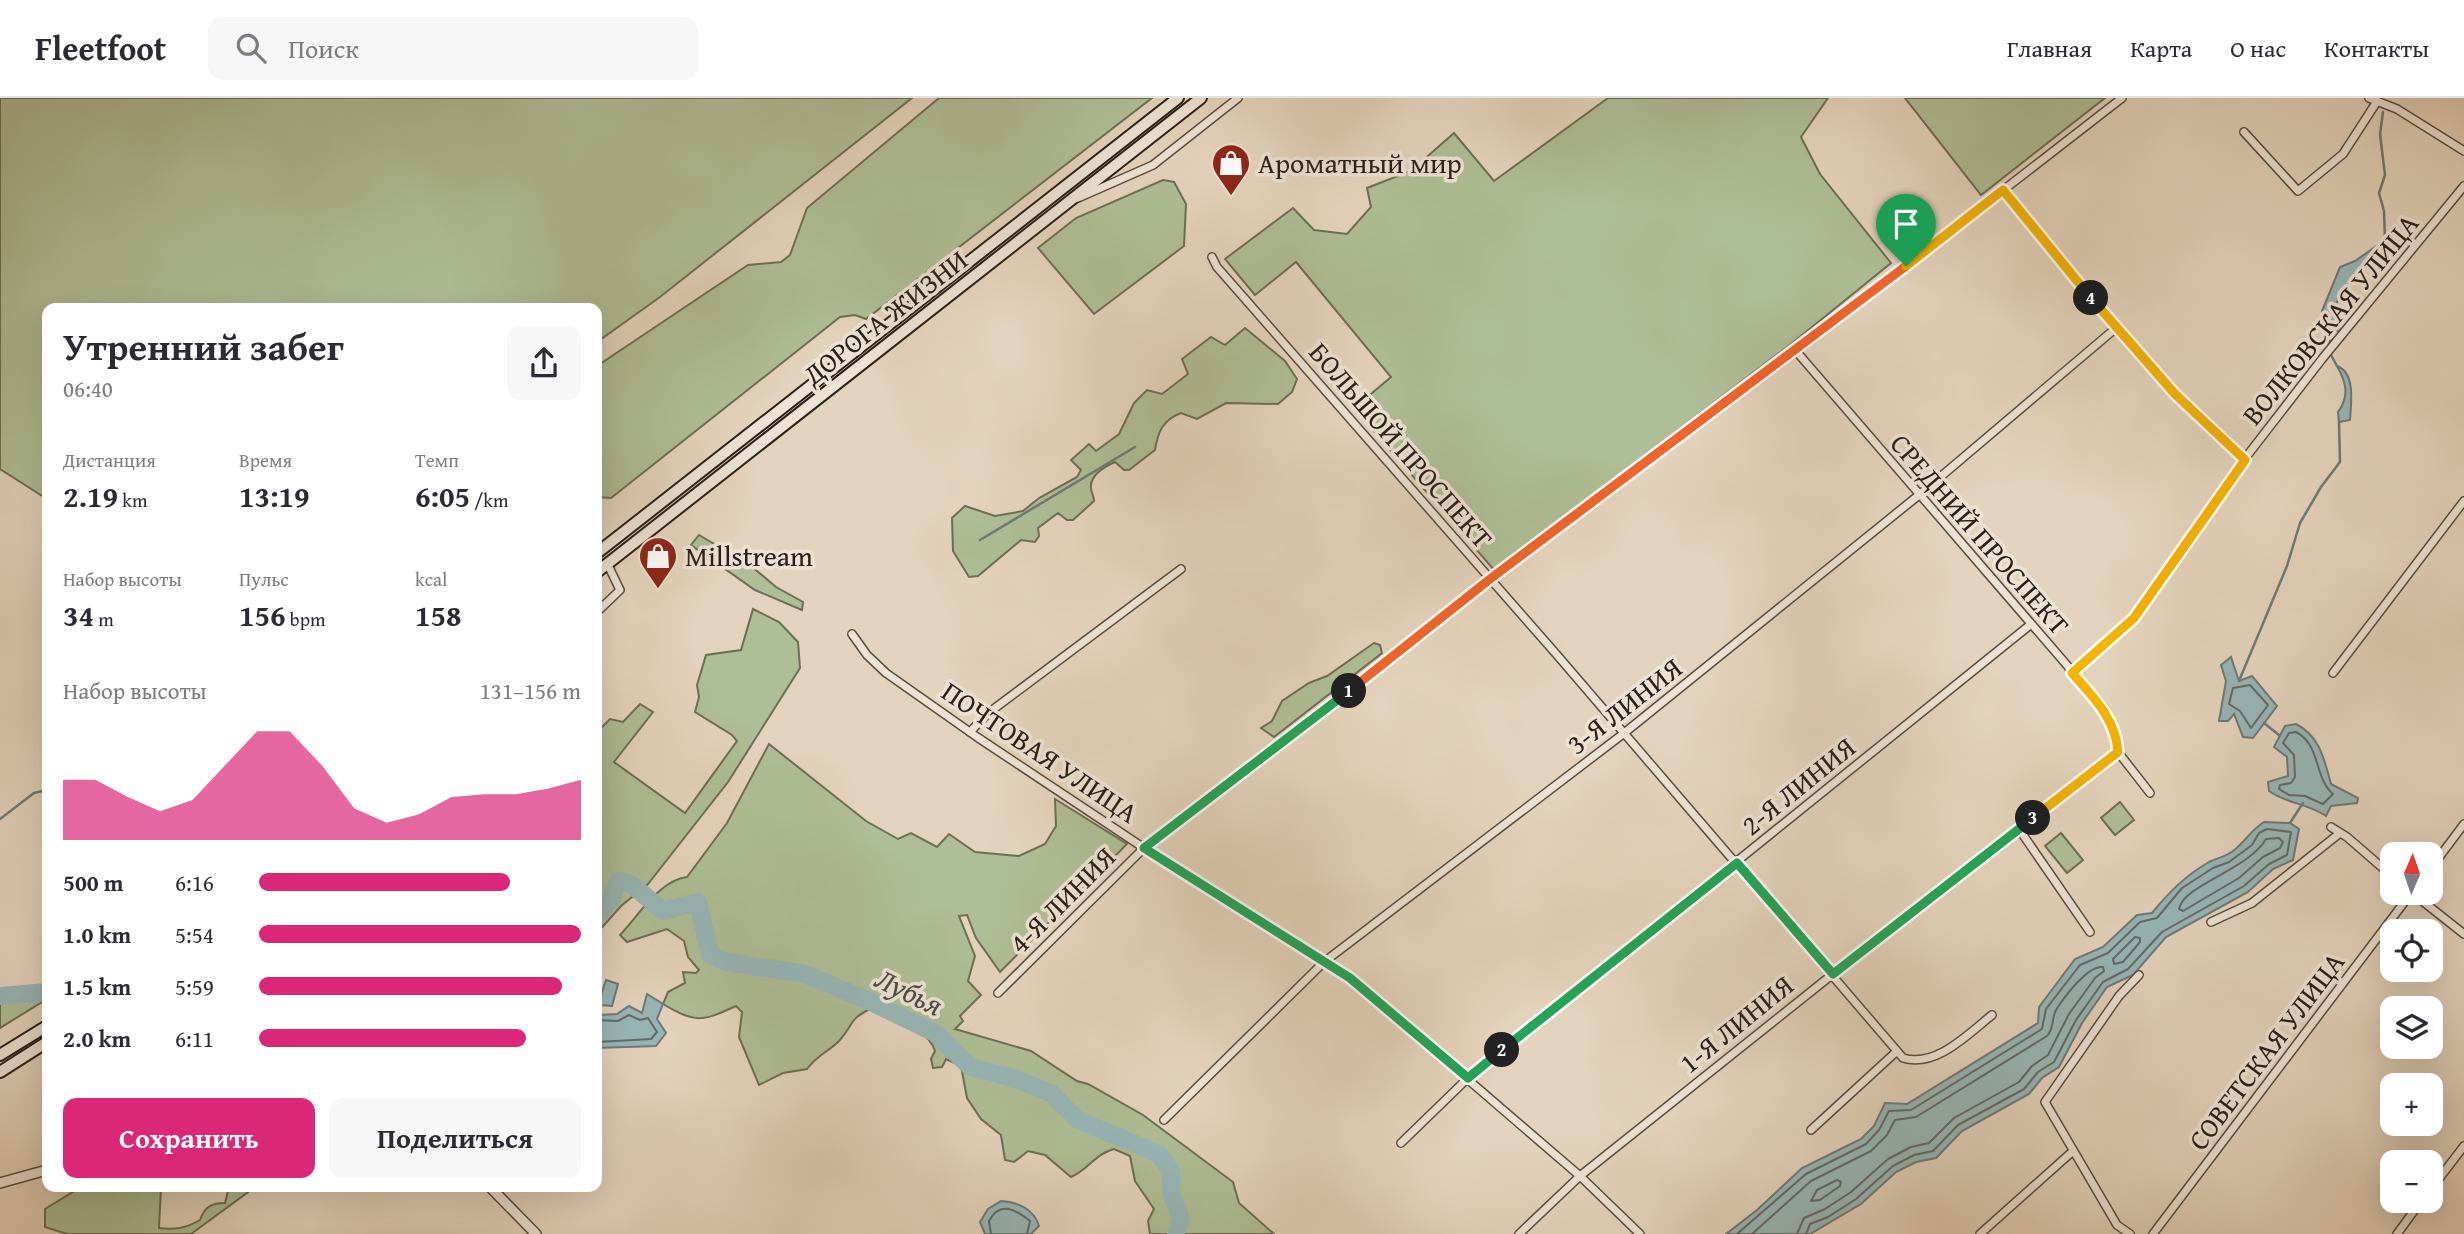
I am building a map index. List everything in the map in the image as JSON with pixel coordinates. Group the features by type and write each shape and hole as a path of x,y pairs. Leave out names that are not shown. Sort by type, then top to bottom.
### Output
{"main road":[{"name":"ДОРОГА ЖИЗНИ","path":"602,548 1178,98"},
{"name":"ДОРОГА ЖИЗНИ","path":"602,568 1201,98"},
{"path":"0,1055 42,1029"},
{"path":"0,1072 42,1045"}],"street":[{"path":"1068,202 1153,165 1238,98"},
{"name":"4-Я ЛИНИЯ","path":"999,993 1144,848 1396,656 1490,579 1796,351 2122,98"},
{"path":"2244,132 2298,191 2343,154 2372,100 2397,109 2464,151"},
{"name":"ВОЛКОВСКАЯ УЛИЦА","path":"2072,673 2134,618 2245,460 2322,359 2464,186"},
{"path":"2003,190 2116,328 2175,394 2245,460"},
{"name":"БОЛЬШОЙ ПРОСПЕКТ","path":"1212,257 1217,267 1833,974 1896,1052"},
{"name":"3-Я ЛИНИЯ","path":"1164,1121 1324,962 1623,734 1919,495 2116,328"},
{"name":"СРЕДНИЙ ПРОСПЕКТ","path":"1796,351 2102,707 2117,737 2118,752"},
{"path":"2333,673 2464,501"},
{"path":"602,607 620,590 607,563"},
{"path":"970,732 987,714 1181,569"},
{"name":"2-Я ЛИНИЯ","path":"1401,1143 1468,1078 2029,625"},
{"name":"ПОЧТОВАЯ УЛИЦА","path":"852,634 867,655 886,673 970,732 1144,848 1350,978 1580,1176 1640,1234"},
{"path":"2118,752 2150,793"},
{"name":"1-Я ЛИНИЯ","path":"1519,1234 1580,1176 2118,752"},
{"path":"2443,852 2464,824"},
{"path":"2331,827 2380,866"},
{"path":"2019,829 2090,932"},
{"path":"2211,922 2252,903 2340,833"},
{"name":"СОВЕТСКАЯ УЛИЦА","path":"2153,1234 2402,905"},
{"path":"2427,905 2464,934"},
{"path":"2130,1234 2117,1225 2045,1102 2111,1007 2139,975"},
{"path":"1811,1130 1896,1052 1909,1060 1927,1059 1945,1051 1992,1015"},
{"path":"2443,1173 2464,1146"},
{"path":"1980,1234 2073,1151"},
{"path":"0,1183 42,1171"},
{"path":"495,1192 536,1234"},
{"path":"2396,1234 2412,1213"}],"green space":[{"path":"0,98 912,98 660,297 602,338 602,303 42,303 42,496 0,469"},
{"path":"939,98 1152,98 866,319 855,315 840,317 611,498 602,497 602,363 748,265 781,262 790,255 807,208"},
{"path":"1608,98 1828,98 1801,137 1820,174 1891,263 1791,344 1494,570 1354,408 1391,377 1296,262 1255,295 1225,259 1293,208 1314,230 1347,234 1371,207 1367,188 1411,171 1454,133 1494,181"},
{"path":"1905,98 2105,98 1981,195"},
{"path":"1163,180 1174,182 1186,204 1184,246 1094,314 1038,248 1076,218"},
{"path":"1245,328 1285,361 1297,379 1292,392 1278,404 1226,403 1197,419 1181,413 1175,416 1162,427 1155,450 1129,470 1124,470 1115,462 1097,474 1091,485 1094,501 1073,520 1067,520 1058,513 1038,528 1039,536 1035,542 1021,540 978,576 969,577 953,551 952,518 965,506 995,516 1023,511 1039,498 1077,477 1081,470 1071,460 1089,444 1096,451 1119,434 1134,403 1147,390 1162,394 1188,374 1182,359 1211,337 1225,345"},
{"path":"699,535 750,565 776,587 803,602 802,610 755,590 691,545"},
{"path":"753,609 779,622 798,642 800,668 728,782 648,884 621,906 602,927 602,727 610,719 623,722 640,704 653,712 614,762 685,813 737,741 695,712 699,697 697,685 706,655 741,650"},
{"path":"1374,643 1380,645 1382,653 1274,737 1261,728 1272,721 1282,701 1309,683 1327,676"},
{"path":"769,744 866,821 898,839 911,833 937,847 949,834 975,852 1019,856 1045,844 1056,826 1055,799 1127,844 1000,972 976,938 967,915 959,916 975,956 968,981 981,995 960,1016 963,1021 955,1029 1031,1051 1077,1081 1088,1084 1143,1115 1233,1182 1239,1203 1274,1234 1150,1234 1148,1221 1154,1209 1135,1181 1130,1156 1114,1149 1102,1154 1071,1177 1045,1155 1028,1151 1014,1162 1005,1160 1001,1135 981,1119 967,1098 961,1066 946,1059 942,1067 933,1068 931,1059 935,1051 924,1035 870,1009 855,1019 840,1040 807,1069 783,1073 759,1085 739,1037 742,1012 736,1006 700,1018 684,1015 663,1004 668,992 685,983 683,972 696,973 699,970 688,957 684,941 667,929 627,942 620,935 659,892 687,877 727,823"},
{"path":"2120,802 2134,820 2115,835 2101,818"},
{"path":"2061,833 2083,860 2067,873 2045,846"},
{"path":"42,989 42,1002 0,1028 0,1000"},
{"path":"73,1192 161,1192 159,1228 171,1229 200,1220 210,1206 225,1203 228,1192 248,1192 191,1234 67,1234 45,1227 45,1209"}],"water":[{"path":"2385,240 2344,290 2332,311 2340,329 2332,334 2328,346 2322,311 2340,267 2355,261"},
{"path":"2337,366 2347,375 2351,397 2350,420 2339,422 2338,412 2344,400 2345,389"},
{"path":"2231,657 2239,681 2252,676 2277,706 2253,738 2243,737 2234,714 2228,721 2219,721 2226,681 2221,665"},
{"path":"2296,724 2316,742 2331,784 2358,798 2357,803 2331,806 2326,816 2269,791 2268,782 2288,776 2287,757 2274,747 2285,726"},
{"path":"2264,822 2290,823 2299,829 2293,860 2273,869 2248,892 2166,937 2133,975 2107,987 2082,1023 2059,1067 2042,1078 2029,1094 1962,1131 1936,1158 1916,1162 1896,1172 1861,1204 1810,1234 1726,1234 1757,1210 1802,1168 1861,1139 1874,1126 1885,1103 1907,1104 2038,1023 2039,1007 2075,959 2103,947 2137,915 2152,913 2185,879 2200,867 2233,851"},
{"path":"606,980 618,984 612,1006 602,1005"},
{"path":"647,994 663,1004 657,1019 666,1033 656,1046 602,1048 602,1015 617,1014 629,1006 642,1013"},
{"path":"1001,1201 1024,1208 1033,1215 1039,1226 1031,1234 985,1234 980,1222 988,1209"}],"waterway":[{"path":"2383,112 2380,134 2385,175 2379,193 2384,211 2385,240"},
{"path":"2331,355 2337,366"},
{"path":"2239,681 2287,566 2300,523 2321,487 2340,462 2339,422"},
{"path":"980,540 1135,447"},
{"path":"2264,723 2279,735"},
{"path":"0,819 34,793 42,791"},
{"path":"2290,823 2303,803"},
{"name":"Лубья","path":"602,909 612,898 618,881 631,884 663,911 698,902 710,955 726,962 805,974 869,1001 935,1033 970,1067 1014,1078 1052,1094 1078,1120 1159,1154 1171,1171 1171,1193 1181,1218 1176,1234"},
{"name":"Лубья","path":"0,996 42,992"}],"place":[{"name":"Ароматный мир","path":"1231,197"},
{"name":"Millstream","path":"658,590"}],"route":[{"path":"2003,190 2116,328 2175,394 2245,460 2134,618 2072,673 2102,707 2117,737 2118,752 1833,974 1737,863 1468,1078 1350,978 1144,848 1396,656 1490,579 1906,266 2003,190"}]}
